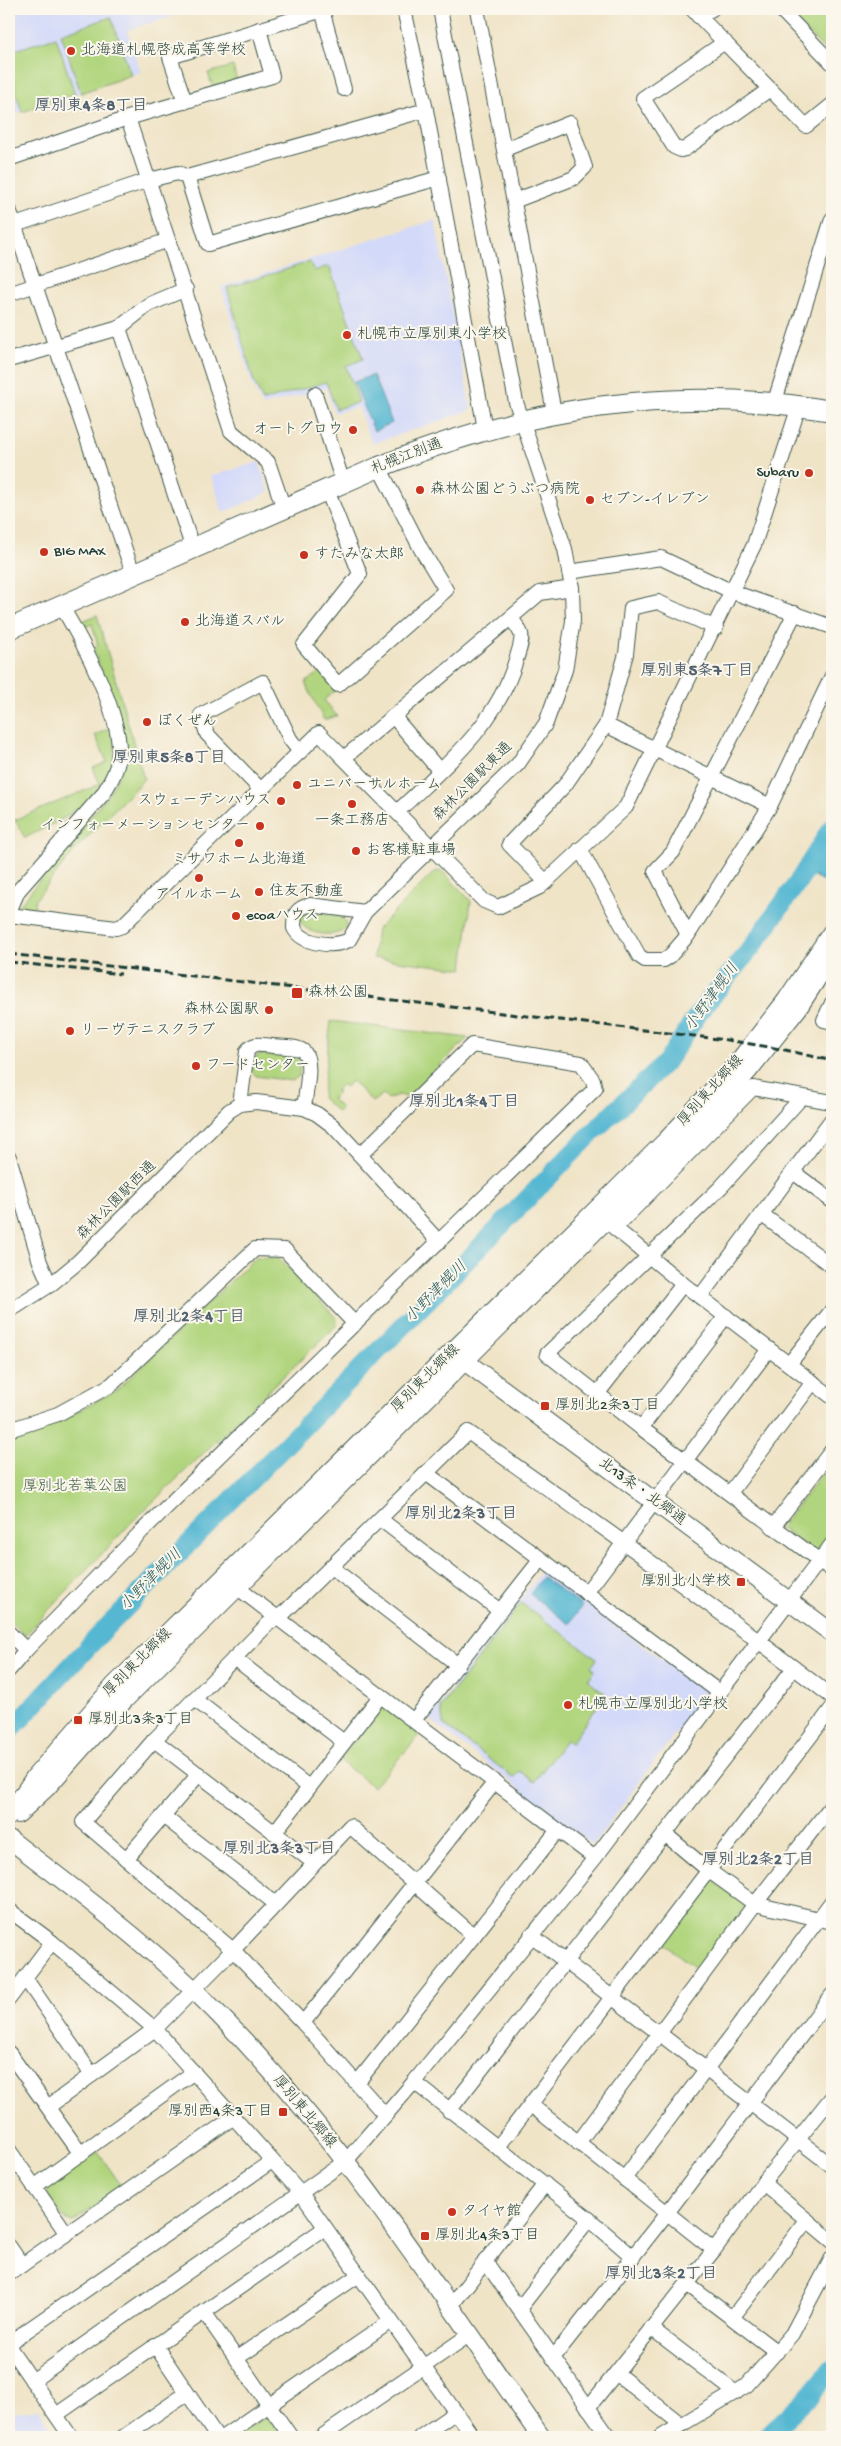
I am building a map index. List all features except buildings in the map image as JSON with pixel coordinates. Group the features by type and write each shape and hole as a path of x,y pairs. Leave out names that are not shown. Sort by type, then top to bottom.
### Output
{"highway":[{"name":"札幌江別通","path":"9,629 134,576 379,467 416,452 485,429 554,412 657,400 722,400 799,406 832,411"}],"main road":[{"name":"厚別東北郷線","path":"9,1822 46,1788 231,1582 458,1356 666,1141 736,1065 786,1001 832,932"},
{"name":"厚別東北郷線","path":"458,1356 610,1224 748,1071 798,1008 832,955"},
{"name":"北13条・北郷通","path":"458,1356 832,1633"},
{"name":"厚別東北郷線","path":"9,1816 35,1777 115,1684 231,1582"},
{"name":"厚別東北郷線","path":"9,1839 108,1915 194,1990 259,2059 346,2161 541,2437"}],"street":[{"path":"185,102 170,57 324,9 344,89"},
{"path":"404,9 426,110 485,429"},
{"name":"森林公園駅東通","path":"365,912 310,905 303,906 297,909 294,916 294,928 306,940 343,943 353,935 365,912 518,764 546,723 564,670 573,621 572,588 565,549 521,420 440,9"},
{"path":"477,9 554,412"},
{"path":"695,12 712,9"},
{"path":"780,9 832,63"},
{"path":"695,12 806,126 832,105"},
{"path":"9,159 128,118 272,76 259,30"},
{"path":"724,42 643,98 674,147 681,150 685,149 770,89"},
{"path":"11,226 149,180 178,173 188,177 426,110"},
{"path":"128,118 186,289 231,431 268,462 284,509"},
{"path":"504,149 570,123 585,167 574,178 514,200"},
{"path":"188,177 208,244 439,178"},
{"path":"9,210 11,226 35,285 134,576"},
{"path":"774,404 832,219"},
{"path":"9,294 169,240"},
{"path":"9,360 119,328 148,305 186,289"},
{"path":"119,328 193,549"},
{"path":"315,394 335,487 360,574 304,645 338,685 446,590 421,549 379,467"},
{"path":"62,607 81,638 114,718 119,740 119,757 114,776 103,794 18,891 9,914 116,928 122,926 319,733 484,901 498,907 540,888 626,807 654,747 716,628 754,545 799,406"},
{"path":"569,572 661,558 733,592 832,627"},
{"path":"344,758 543,592 572,588"},
{"path":"546,882 509,844 565,785 606,725 626,654 631,608 658,602 716,628"},
{"path":"688,935 655,872 673,852 795,613"},
{"path":"397,812 483,726 504,691 513,670 521,638 520,632 511,618"},
{"path":"580,849 639,956 645,960 664,960 670,956 688,935 770,806 832,676"},
{"path":"261,790 206,734 201,715 263,682 290,740 300,752"},
{"path":"393,716 439,770"},
{"path":"606,725 654,747 770,806"},
{"path":"832,1004 824,1020 832,1022"},
{"path":"304,1108 308,1065 306,1055 299,1049 260,1044 252,1046 247,1051 240,1104 256,1102 304,1108 324,1119 360,1154 439,1242"},
{"path":"9,1670 26,1650 142,1531 595,1089 593,1080 581,1063 472,1045 360,1154"},
{"path":"832,1102 753,1088 610,1224 683,1284 832,1397"},
{"path":"802,1096 721,1187 548,1354 641,1428 686,1459 832,1570"},
{"name":"森林公園駅西通","path":"9,1312 50,1285 78,1262 229,1111 240,1104"},
{"path":"700,1297 832,1119"},
{"path":"9,1157 40,1262 50,1285"},
{"path":"793,1172 832,1201"},
{"path":"761,1214 832,1266"},
{"path":"9,1430 58,1414 111,1385 255,1249 285,1250 354,1324"},
{"path":"598,1393 683,1284"},
{"path":"789,1364 832,1310"},
{"path":"641,1428 726,1316"},
{"path":"586,1593 769,1349"},
{"path":"730,1494 813,1382"},
{"path":"385,2116 358,2083 234,1950 83,1822 154,1740 234,1658 331,1567 468,1432 759,1640 832,1697"},
{"path":"773,1527 832,1450"},
{"path":"426,1473 720,1692"},
{"path":"380,1519 500,1611"},
{"path":"32,2381 346,2161 414,2082 594,1858 832,1544"},
{"path":"414,1720 541,1559"},
{"path":"331,1567 458,1665"},
{"path":"231,1582 594,1858"},
{"path":"9,1633 26,1650"},
{"path":"234,1658 344,1742"},
{"path":"449,2111 794,1668"},
{"path":"274,1832 380,1695"},
{"path":"194,1699 309,1787"},
{"path":"498,2148 832,1708"},
{"path":"154,1740 314,1863"},
{"path":"126,1859 199,1774"},
{"path":"303,2023 496,1782"},
{"path":"578,2142 755,1904 832,1805"},
{"path":"164,1816 276,1904"},
{"path":"48,2107 155,2029 234,1950 350,1826 474,1936"},
{"path":"358,2083 558,1830"},
{"path":"665,1834 708,1870 755,1904 825,1921"},
{"path":"624,2178 705,2069 825,1921 832,1901"},
{"path":"9,1910 52,1942 155,2029 272,2160 301,2193 473,2437"},
{"path":"531,1936 832,2166"},
{"path":"9,2000 52,1942"},
{"path":"25,1978 92,2075"},
{"path":"553,2358 667,2213 832,1994"},
{"path":"9,2053 81,2154"},
{"path":"34,2187 194,2072"},
{"path":"414,2082 589,2219 633,2257"},
{"path":"588,2408 714,2250 762,2183 832,2097"},
{"path":"530,2105 714,2250"},
{"path":"9,2274 234,2117"},
{"path":"9,2150 67,2234"},
{"path":"71,2437 9,2345 272,2160"},
{"path":"762,2183 832,2241"},
{"path":"450,2307 544,2184"},
{"path":"519,2309 589,2219"},
{"path":"732,2318 807,2220"},
{"path":"56,2415 325,2228"},
{"path":"9,2246 22,2265"},
{"path":"661,2437 746,2386 792,2334 832,2258"},
{"path":"485,2261 609,2437"},
{"path":"237,2358 359,2275"},
{"path":"687,2284 777,2352"},
{"path":"204,2312 292,2437"},
{"path":"222,2437 391,2321"},
{"path":"651,2328 736,2393"},
{"path":"321,2437 469,2335"},
{"path":"156,2345 217,2437"},
{"path":"616,2373 682,2425"},
{"path":"123,2437 188,2393"},
{"path":"420,2437 456,2412"}],"shaded area":[{"name":"北海道札幌啓成高等学校","path":"20,9 197,9 127,30 141,72 9,116 9,13"},
{"name":"札幌市立厚別東小学校","path":"435,220 471,410 372,444 358,407 334,413 326,388 263,406 252,384 221,287"},
{"path":"259,462 269,492 223,513 211,476"},
{"name":"札幌市立厚別北小学校","path":"542,1571 706,1692 593,1845 429,1719"},
{"path":"38,2409 58,2437 9,2437 9,2414"}],"green space":[{"path":"785,9 832,9 832,57"},
{"path":"111,17 131,75 81,93 61,34"},
{"path":"56,37 75,94 22,112 9,72 9,52"},
{"path":"233,66 237,81 213,88 208,73"},
{"path":"310,262 314,271 329,266 363,359 346,366 359,402 336,409 326,382 263,401 254,382 227,288"},
{"path":"97,615 144,779 75,850 35,900 34,909 18,907 110,792 125,761 126,746 120,718 93,649 98,646 92,624 82,628 80,622"},
{"path":"321,671 336,690 324,700 337,716 324,720 305,683"},
{"path":"112,727 115,750 112,767 105,782 95,795 70,815 25,838 15,820 100,784 93,768 107,762 95,735"},
{"path":"443,872 471,901 463,969 373,958 377,929 433,873"},
{"path":"311,911 341,916 346,922 346,928 336,934 321,934 307,929 300,920 303,915"},
{"path":"331,1021 468,1038 407,1097 398,1095 388,1099 383,1094 372,1102 352,1081 346,1087 342,1084 336,1090 338,1093 332,1099 341,1108 337,1112 322,1098"},
{"path":"261,1054 295,1057 300,1062 299,1076 292,1081 256,1076 251,1070 253,1058"},
{"name":"厚別北若葉公園","path":"256,1257 279,1258 337,1319 336,1326 131,1523 25,1635 9,1621 9,1438 53,1425 117,1390"},
{"path":"823,1473 832,1481 832,1536 818,1555 780,1528"},
{"path":"521,1603 597,1659 591,1667 595,1670 588,1680 606,1694 571,1743 566,1740 534,1782 520,1771 514,1778 443,1724 441,1707"},
{"path":"383,1706 420,1735 373,1787 339,1760"},
{"path":"711,1879 746,1906 698,1970 663,1943"},
{"path":"98,2152 123,2188 73,2222 66,2221 46,2192 47,2188"},
{"path":"268,2415 283,2437 236,2437"}],"water":[{"path":"373,375 392,423 374,431 354,382"},
{"path":"832,814 832,881 830,885 799,868"},
{"path":"543,1577 582,1606 569,1624 530,1594"}],"waterway":[{"name":"小野津幌川","path":"9,1732 104,1630 591,1134 667,1061 701,1010 752,947 798,882 832,827"},
{"path":"765,2437 807,2399 832,2369"}],"railway":[{"path":"9,954 727,1040 781,1049 832,1061"},
{"path":"9,962 121,974"}],"place":[{"name":"北海道札幌啓成高等学校","path":"71,51"},
{"name":"札幌市立厚別東小学校","path":"347,335"},
{"name":"オートグロウ","path":"353,430"},
{"name":"Subaru","path":"809,473"},
{"name":"森林公園どうぶつ病院","path":"420,490"},
{"name":"セブン-イレブン","path":"590,500"},
{"name":"BIG MAX","path":"44,552"},
{"name":"すたみな太郎","path":"304,555"},
{"name":"北海道スバル","path":"185,622"},
{"name":"ぼくぜん","path":"147,722"},
{"name":"ユニバーサルホーム","path":"297,785"},
{"name":"スウェーデンハウス","path":"281,801"},
{"name":"一条工務店","path":"352,804"},
{"name":"インフォーメーションセンター","path":"260,826"},
{"name":"ミサワホーム北海道","path":"239,843"},
{"name":"お客様駐車場","path":"356,851"},
{"name":"アイルホーム","path":"199,878"},
{"name":"住友不動産","path":"259,892"},
{"name":"ecoaハウス","path":"236,916"},
{"name":"森林公園","path":"297,993"},
{"name":"森林公園駅","path":"269,1010"},
{"name":"リーヴテニスクラブ","path":"70,1031"},
{"name":"フードセンター","path":"196,1066"},
{"name":"厚別北2条3丁目","path":"545,1406"},
{"name":"厚別北小学校","path":"741,1582"},
{"name":"札幌市立厚別北小学校","path":"568,1705"},
{"name":"厚別北3条3丁目","path":"78,1720"},
{"name":"厚別西4条3丁目","path":"283,2112"},
{"name":"タイヤ館","path":"452,2212"},
{"name":"厚別北4条3丁目","path":"425,2236"}],"district":[{"name":"厚別東4条8丁目","path":"91,107"},
{"name":"厚別東5条7丁目","path":"697,672"},
{"name":"厚別東5条8丁目","path":"169,759"},
{"name":"厚別北1条4丁目","path":"464,1103"},
{"name":"厚別北2条4丁目","path":"189,1318"},
{"name":"厚別北2条3丁目","path":"461,1515"},
{"name":"厚別北3条3丁目","path":"279,1850"},
{"name":"厚別北2条2丁目","path":"758,1861"},
{"name":"厚別北3条2丁目","path":"661,2275"}]}
